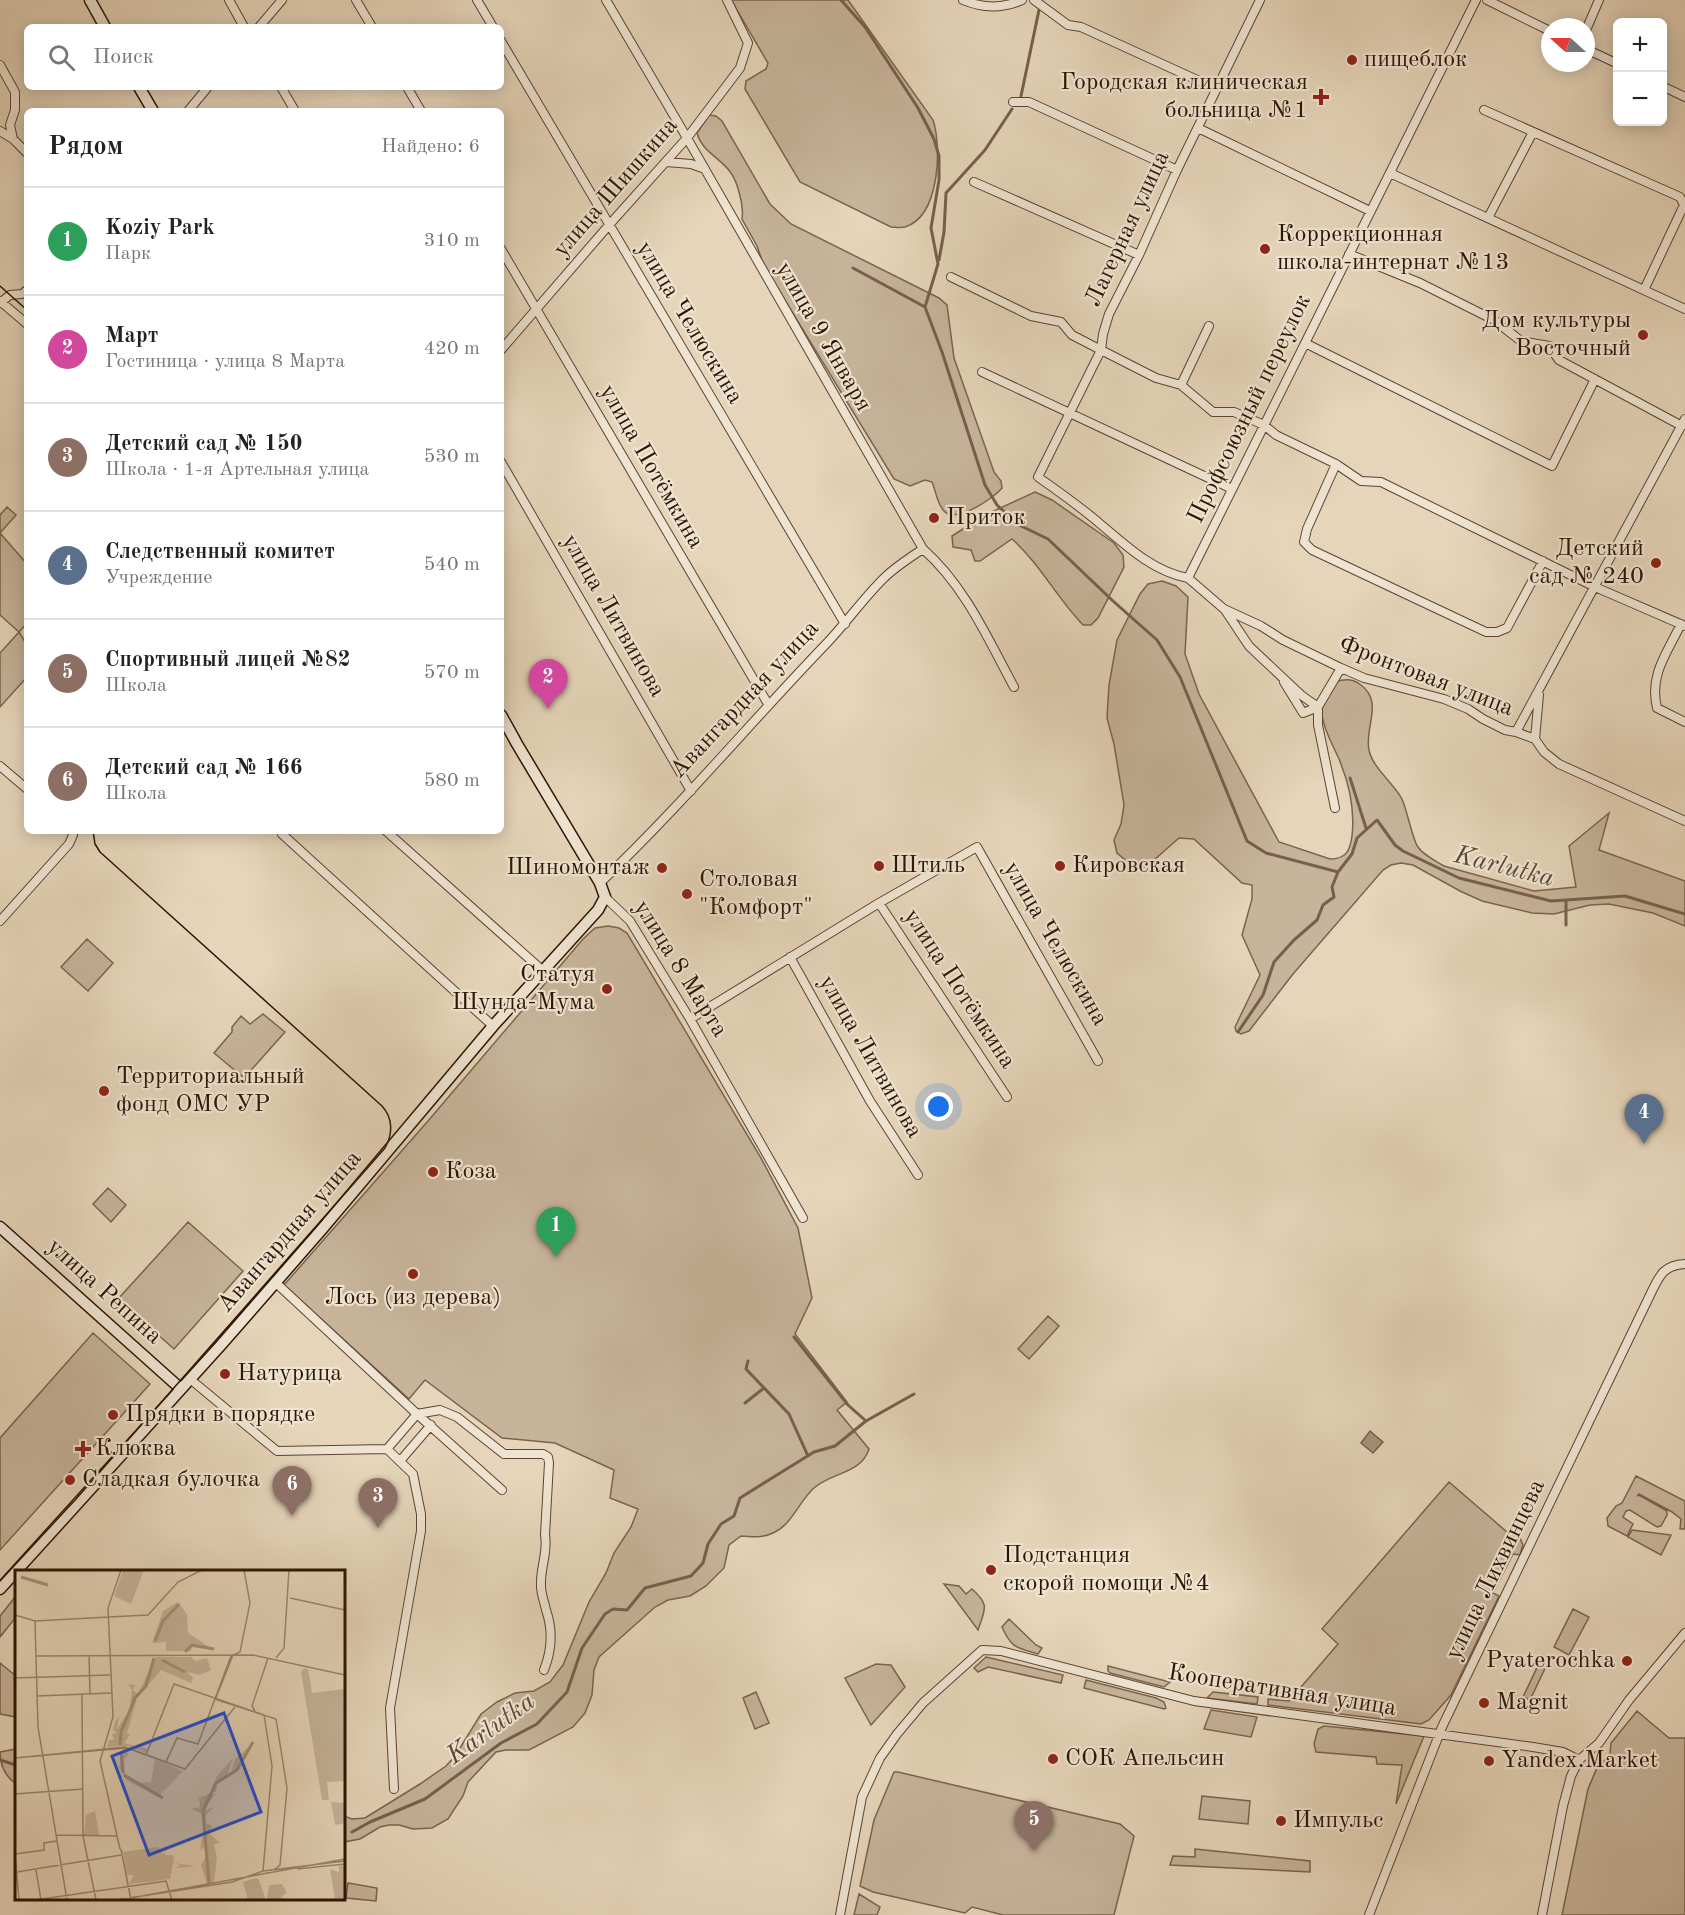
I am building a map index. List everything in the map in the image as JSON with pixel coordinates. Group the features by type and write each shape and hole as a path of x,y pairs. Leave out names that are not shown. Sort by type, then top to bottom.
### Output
{"street":[{"path":"90,0 103,24"},
{"path":"229,0 242,24"},
{"path":"262,24 282,0"},
{"path":"356,0 370,24"},
{"path":"477,0 491,24"},
{"name":"улица 9 Января","path":"606,0 923,549 942,565 956,585 1014,687"},
{"name":"улица Шишкина","path":"504,346 687,138 740,68 748,43 727,0"},
{"path":"963,0 990,8 1022,0"},
{"path":"1034,0 1068,25 1081,27 1217,89"},
{"name":"Лагерная улица","path":"1188,578 1172,575 1125,546 1097,521 1038,477 1101,350 1109,314 1260,0"},
{"name":"Профсоюзный переулок","path":"1188,578 1476,0"},
{"path":"1487,0 1541,27"},
{"path":"1591,18 1599,0"},
{"name":"улица Челюскина","path":"504,46 845,624"},
{"path":"1595,53 1613,62"},
{"path":"0,65 15,92 15,110 10,125 13,139"},
{"path":"1667,88 1685,97"},
{"path":"141,90 151,108"},
{"path":"190,108 206,90"},
{"path":"283,90 293,108"},
{"path":"409,90 419,108"},
{"path":"1013,102 1029,102 1177,170"},
{"path":"1484,110 1680,197 1684,205 1644,290"},
{"path":"1198,128 1370,211"},
{"path":"0,131 24,150"},
{"path":"1488,218 1533,132"},
{"path":"666,162 692,164 705,169"},
{"path":"1390,173 1685,309"},
{"path":"974,182 1139,255"},
{"name":"улица Потёмкина","path":"504,254 768,704"},
{"path":"1349,254 1420,283 1494,320 1521,341 1549,346 1559,360 1683,422 1516,732"},
{"path":"951,277 1031,316 1061,322 1072,335 1156,378 1181,385 1213,412 1234,412 1264,425 1276,435 1336,464 1361,481 1381,482 1595,587 1683,625 1655,676 1653,692 1657,708 1685,722"},
{"path":"24,292 10,295 1,302 24,321"},
{"path":"1181,385 1209,326"},
{"path":"1305,343 1552,465 1595,379"},
{"path":"982,372 1232,489"},
{"path":"1336,464 1304,542 1312,550 1445,613 1486,632 1497,632 1507,628 1543,561"},
{"name":"улица Литвинова","path":"504,467 691,791"},
{"name":"Авангардная улица","path":"600,883 691,791 768,704 845,624 883,578 923,549"},
{"name":"Фронтовая улица","path":"1188,578 1224,609 1261,626 1283,640 1364,678 1444,699 1468,709 1483,720 1505,730 1535,738 1544,752 1559,764 1685,821"},
{"path":"1224,609 1249,646 1301,695 1318,707"},
{"path":"1335,808 1318,725 1318,707 1341,668"},
{"path":"1281,676 1303,713 1318,707"},
{"path":"1535,738 1539,691"},
{"name":"улица 8 Марта","path":"504,720 600,883 605,897 630,921 690,1019 803,1218"},
{"path":"0,766 24,786"},
{"path":"71,841 72,834"},
{"path":"0,921 76,834"},
{"path":"282,834 493,1026"},
{"path":"389,834 542,970"},
{"name":"улица Челюскина","path":"879,903 977,847 1098,1061"},
{"name":"Авангардная улица","path":"23,1570 323,1228 493,1026 598,910 605,897"},
{"path":"690,1019 879,903"},
{"name":"улица Потёмкина","path":"879,903 1006,1096"},
{"name":"улица Литвинова","path":"790,957 870,1101 918,1175"},
{"name":"улица Репина","path":"0,1227 181,1389"},
{"name":"улица Лихвинцева","path":"1369,1915 1439,1735 1655,1284 1659,1276 1674,1264 1685,1264"},
{"path":"274,1282 502,1490"},
{"path":"190,1379 277,1451 387,1449 413,1474 418,1494 421,1531 390,1708 394,1789"},
{"path":"387,1449 417,1414 440,1410 458,1417 504,1454 543,1454 548,1457 546,1544 541,1583 552,1631 548,1661 544,1670"},
{"path":"400,1461 431,1425"},
{"name":"Авангардная улица","path":"0,1589 13,1581"},
{"path":"1542,1915 1563,1806 1571,1776 1579,1760 1599,1743 1629,1700 1685,1633"},
{"name":"Кооперативная улица","path":"840,1915 862,1797 880,1758 923,1703 982,1650 1001,1652 1194,1701 1563,1752 1579,1760"}],"shaded area":[{"path":"731,0 848,0 933,120 937,147 936,180 932,195 917,220 905,227 891,227 800,182 745,89 746,81 766,69 768,63"},
{"path":"709,115 716,116 722,121 770,204 791,224 939,298 947,305 954,358 994,472 1001,481 1002,488 991,498 966,512 951,515 940,506 932,482 925,480 910,486 894,479 764,266 757,246 742,219 741,202 734,177 699,140 697,133"},
{"path":"1035,492 1052,500 1114,543 1123,555 1124,567 1098,618 1091,625 1083,625 1031,559 1012,539 980,561 975,561 971,550 953,547 952,536 985,515"},
{"path":"7,507 16,515 0,533 0,515"},
{"path":"0,533 24,561 24,626 19,632 0,615"},
{"path":"1162,581 1176,586 1188,597 1185,654 1199,694 1279,842 1330,859 1340,858 1348,850 1353,826 1350,797 1343,768 1323,721 1322,706 1335,682 1351,680 1361,685 1371,699 1372,716 1368,742 1371,756 1402,799 1416,844 1426,855 1444,866 1534,891 1576,887 1569,846 1609,813 1599,850 1685,881 1685,926 1653,913 1609,904 1590,905 1554,914 1532,913 1482,901 1413,865 1401,863 1391,865 1383,870 1293,974 1249,1031 1241,1034 1236,1031 1235,1027 1260,975 1242,935 1252,899 1252,885 1242,883 1194,839 1179,838 1146,867 1135,868 1117,853 1114,840 1121,824 1124,805 1114,744 1107,718 1109,685 1117,640 1140,594 1148,584"},
{"path":"19,632 24,640 24,680 0,707 0,653"},
{"path":"608,926 619,928 627,933 761,1158 798,1228 812,1298 795,1334 847,1402 837,1410 869,1449 860,1463 853,1468 814,1488 780,1529 769,1535 741,1536 729,1545 724,1568 706,1586 690,1596 668,1600 655,1607 599,1657 594,1670 592,1695 585,1713 573,1727 529,1750 496,1752 468,1782 463,1796 448,1819 432,1828 413,1829 389,1825 380,1827 360,1839 345,1842 345,1816 352,1819 365,1818 420,1784 446,1766 455,1756 481,1714 497,1702 515,1693 534,1691 550,1682 563,1665 589,1602 606,1573 614,1553 631,1527 638,1509 610,1498 614,1470 555,1443 502,1438 425,1380 409,1399 284,1285 583,939 595,928"},
{"path":"87,939 113,963 88,991 61,967"},
{"path":"263,1014 285,1032 244,1078 214,1053 232,1032 232,1027 241,1016 250,1024"},
{"path":"108,1188 126,1205 111,1222 93,1204"},
{"path":"188,1222 243,1271 174,1349 118,1299"},
{"path":"1048,1316 1059,1326 1029,1359 1018,1349"},
{"path":"93,1333 150,1384 0,1550 0,1438"},
{"path":"1370,1431 1383,1442 1373,1453 1361,1443"},
{"path":"1636,1476 1685,1501 1685,1529 1680,1529 1681,1519 1672,1512 1639,1494 1637,1496 1667,1511 1661,1526 1657,1527 1630,1510 1626,1511 1623,1517 1633,1524 1627,1536 1608,1526 1607,1518 1616,1506 1622,1503"},
{"path":"1449,1482 1507,1532 1520,1538 1523,1545 1520,1555 1513,1554 1493,1593 1499,1596 1451,1695 1429,1720 1421,1724 1268,1705 1268,1699 1289,1701 1338,1644 1322,1629"},
{"path":"1632,1530 1671,1535 1661,1555 1628,1537"},
{"path":"944,1584 959,1586 966,1594 972,1589 982,1599 984,1612 978,1630"},
{"path":"15,1597 15,1618 0,1637 0,1616"},
{"path":"1573,1609 1589,1617 1569,1655 1554,1647"},
{"path":"1009,1619 1042,1648 1038,1654 1020,1648 1009,1640 1002,1627"},
{"path":"1543,1655 1550,1658 1530,1700 1523,1697"},
{"path":"986,1657 1063,1675 1061,1683 988,1667 978,1672 974,1668"},
{"path":"0,1663 15,1675 15,1717 0,1714"},
{"path":"876,1664 891,1665 905,1687 871,1725 845,1678"},
{"path":"1108,1666 1170,1682 1164,1687 1110,1673"},
{"path":"1086,1680 1156,1698 1164,1702 1166,1708 1084,1688"},
{"path":"756,1692 769,1723 755,1729 743,1698"},
{"path":"1213,1692 1258,1697 1257,1704 1207,1698"},
{"path":"1211,1710 1257,1717 1251,1737 1204,1729"},
{"path":"1637,1711 1669,1738 1685,1738 1685,1915 1562,1915 1588,1789 1596,1770 1610,1754 1611,1743"},
{"path":"1324,1726 1424,1736 1396,1804 1402,1765 1377,1764 1376,1757 1316,1752 1314,1744 1318,1729"},
{"path":"15,1749 15,1783 4,1770 0,1752"},
{"path":"894,1772 1120,1824 1134,1836 1114,1915 1003,1915 972,1907 965,1913 873,1892 860,1886 874,1820"},
{"path":"1202,1796 1250,1801 1248,1824 1199,1819"},
{"path":"1195,1849 1310,1861 1310,1872 1170,1865 1173,1856 1195,1857"},
{"path":"348,1883 377,1888 376,1901 346,1898"},
{"path":"859,1894 880,1907 877,1915 854,1915"}],"waterway":[{"path":"841,0 865,27 918,108 934,139 939,156 939,180 931,228 938,264 925,307 985,485 997,505 1017,524 1048,539 1157,640 1180,677 1247,841 1266,853 1338,872"},
{"path":"1021,96 1039,10"},
{"path":"939,260 944,232 946,193 985,150 1012,109"},
{"path":"853,268 925,307"},
{"path":"1350,778 1366,828"},
{"name":"Karlutka","path":"1238,1032 1263,995 1274,962 1317,920 1323,905 1334,897 1332,887 1338,872 1352,854 1357,838 1377,820 1395,845 1403,851 1459,878 1551,901 1625,896 1685,914"},
{"path":"1566,900 1566,925"},
{"path":"794,1337 848,1405 866,1421"},
{"path":"748,1361 746,1369 789,1414 808,1456"},
{"path":"745,1403 764,1388"},
{"name":"Karlutka","path":"352,1832 425,1799 501,1743 537,1724 567,1692 582,1648 605,1614 613,1609 627,1610 645,1588 691,1576 703,1563 708,1544 721,1524 734,1516 740,1498 814,1452 835,1446 866,1421 914,1394"},
{"name":"Karlutka","path":"0,1760 15,1765"}],"tram line":[{"path":"0,286 24,307"},
{"path":"0,1581 76,1499 385,1148 390,1132 390,1121 382,1106 100,852 95,844 93,834"}],"place":[{"name":"пищеблок","path":"1352,60"},
{"name":"Городская клиническая больница №1","path":"1321,97"},
{"name":"Коррекционная школа-интернат №13","path":"1265,249"},
{"name":"Дом культуры Восточный","path":"1643,335"},
{"name":"Приток","path":"934,518"},
{"name":"Детский сад № 240","path":"1656,563"},
{"name":"Март","path":"548,709"},
{"name":"Штиль","path":"879,866"},
{"name":"Кировская","path":"1060,866"},
{"name":"Шиномонтаж","path":"662,868"},
{"name":"Столовая \"Комфорт\"","path":"687,894"},
{"name":"Статуя Шунда-Мума","path":"607,989"},
{"name":"Территориальный фонд ОМС УР","path":"104,1091"},
{"name":"Следственный комитет","path":"1644,1144"},
{"name":"Коза","path":"433,1172"},
{"name":"Koziy Park","path":"556,1257"},
{"name":"Лось (из дерева)","path":"413,1274"},
{"name":"Натурица","path":"225,1374"},
{"name":"Прядки в порядке","path":"113,1415"},
{"name":"Клюква","path":"83,1449"},
{"name":"Сладкая булочка","path":"70,1480"},
{"name":"Детский сад № 166","path":"292,1516"},
{"name":"Детский сад № 150","path":"378,1528"},
{"name":"Подстанция скорой помощи №4","path":"991,1570"},
{"name":"Pyaterochka","path":"1627,1661"},
{"name":"Magnit","path":"1484,1703"},
{"name":"СОК Апельсин","path":"1053,1759"},
{"name":"Yandex.Market","path":"1489,1761"},
{"name":"Импульс","path":"1281,1821"},
{"name":"Спортивный лицей №82","path":"1034,1851"}]}
